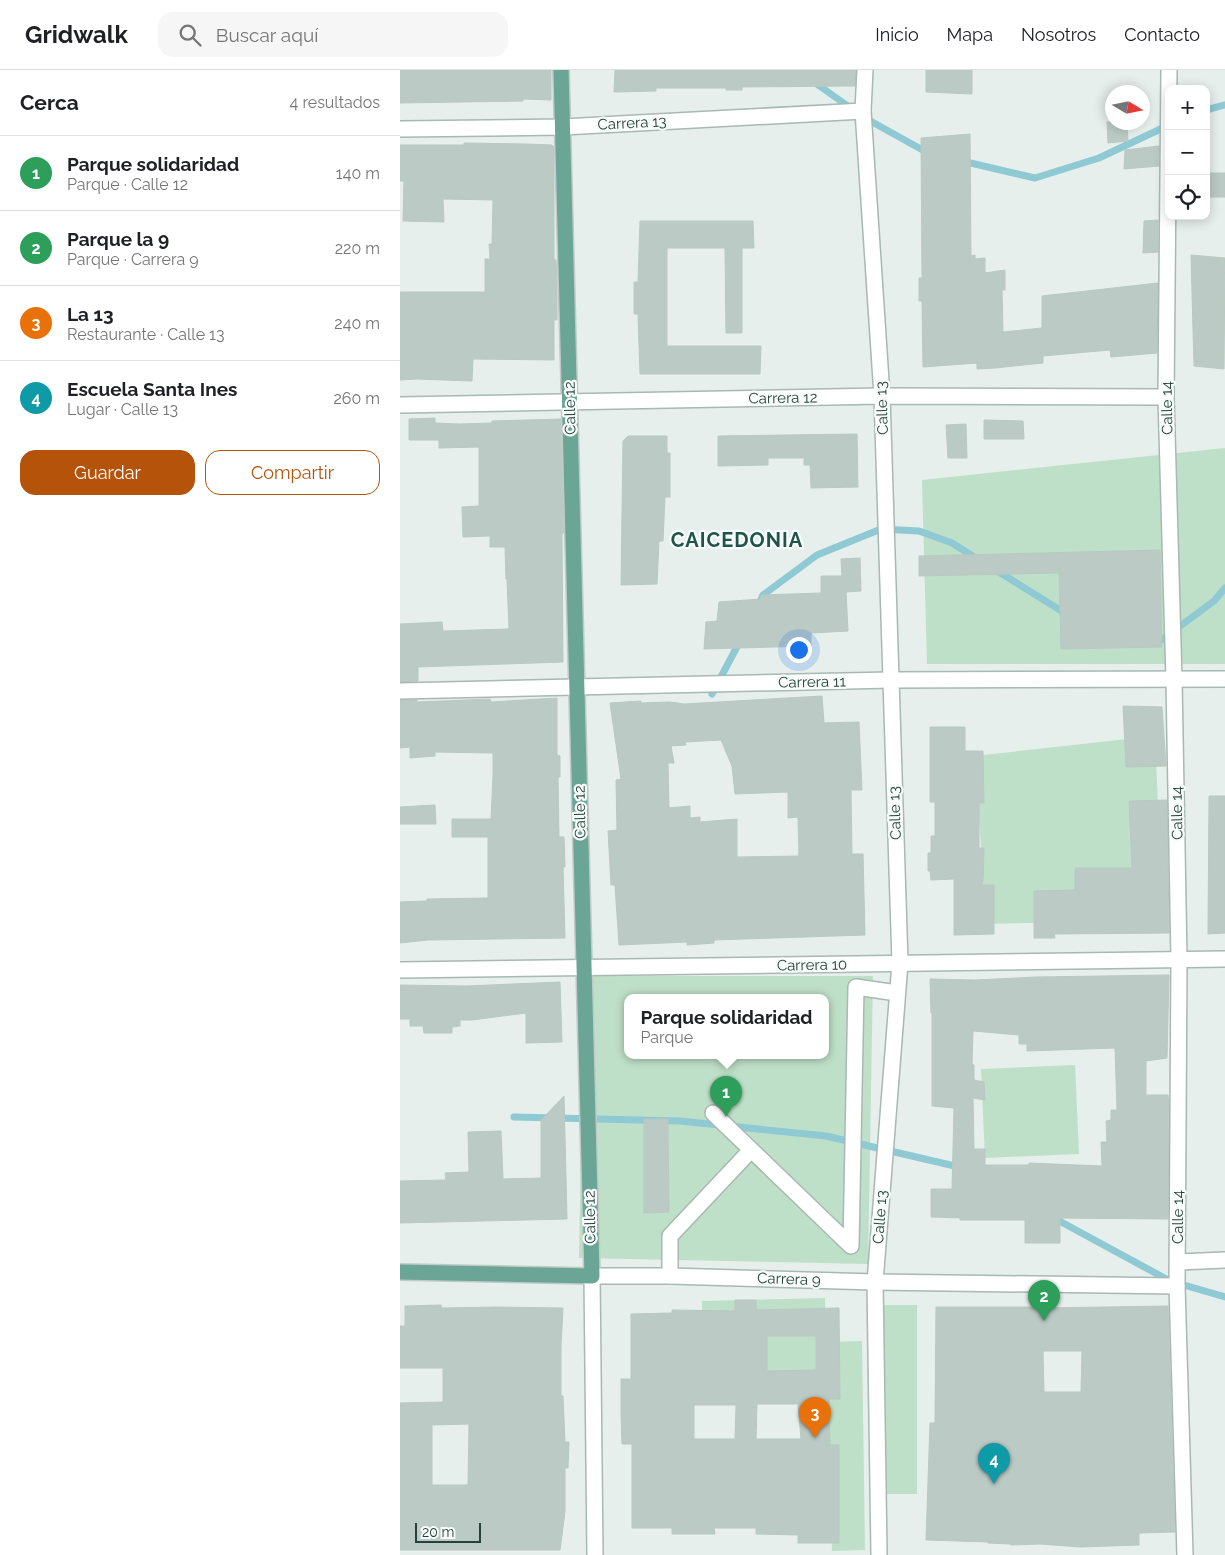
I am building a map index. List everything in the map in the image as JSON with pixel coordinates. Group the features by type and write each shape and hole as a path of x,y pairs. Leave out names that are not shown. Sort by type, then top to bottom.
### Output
{"main road":[{"name":"Calle 12","path":"561,70 592,1276"},
{"name":"Carrera 9","path":"400,1272 592,1276"}],"street":[{"name":"Calle 13","path":"864,70 863,111 882,396 900,964 875,1282 879,1555"},
{"name":"Calle 14","path":"1169,70 1166,397 1179,960 1177,1286 1185,1555"},
{"name":"Carrera 13","path":"400,129 563,126 863,111"},
{"name":"Carrera 12","path":"400,405 882,396 1166,397"},
{"name":"Carrera 11","path":"400,692 890,680 1225,679"},
{"name":"Carrera 10","path":"400,970 1225,959"},
{"path":"713,1113 850,1246 856,987 897,993"},
{"path":"670,1276 670,1236 751,1150"},
{"path":"1178,1262 1225,1260"},
{"name":"Carrera 9","path":"592,1276 1177,1286"},
{"name":"Calle 12","path":"592,1276 594,1555"}],"green space":[{"path":"1225,448 1225,664 927,664 922,480"},
{"path":"1155,736 1163,920 987,924 974,756"},
{"path":"584,976 873,976 868,1264 579,1258"},
{"path":"1075,1065 1079,1154 985,1158 981,1069"},
{"path":"825,1298 826,1371 704,1374 702,1301"},
{"path":"883,1305 917,1305 917,1494 883,1494"},
{"path":"862,1341 865,1550 832,1551 828,1342"}],"building":[{"path":"400,70 551,70 551,100 523,99 523,101 400,103"},
{"path":"615,70 856,70 855,86 742,87 742,90 726,90 726,88 656,88 656,91 614,92"},
{"path":"926,70 972,70 972,94 926,92"},
{"path":"1107,130 1127,130 1128,141 1108,143"},
{"path":"970,134 971,256 975,255 975,259 985,258 985,273 1005,270 1005,290 1002,290 1003,332 1042,328 1042,296 1158,283 1157,353 1111,357 1110,350 1043,356 1043,363 995,368 977,369 977,363 923,367 922,301 919,301 919,278 922,278 921,138"},
{"path":"464,143 552,145 554,147 554,260 556,260 557,280 557,320 554,320 554,360 473,359 472,381 400,380 400,292 485,292 485,259 490,259 489,244 492,244 493,200 443,199 444,222 403,221 404,181 400,181 400,145 464,145"},
{"path":"1159,146 1159,166 1124,169 1125,150"},
{"path":"1210,173 1225,173 1225,197 1210,197"},
{"path":"1158,220 1158,252 1143,253 1144,221"},
{"path":"640,221 753,221 754,248 742,248 742,333 726,333 725,248 667,248 667,346 761,346 760,374 640,374 638,314 634,314 634,282 638,282"},
{"path":"1191,255 1225,258 1224,369 1194,366"},
{"path":"435,418 435,423 459,424 561,419 564,533 562,533 563,662 418,667 418,681 400,682 400,624 442,622 443,631 509,629 505,547 490,547 490,536 463,537 462,507 479,506 479,447 439,448 439,440 409,440 409,419"},
{"path":"984,420 1023,421 1024,439 984,439"},
{"path":"966,424 967,458 948,458 946,425"},
{"path":"857,434 858,487 811,488 810,465 804,465 804,458 768,458 768,465 718,466 718,436"},
{"path":"628,436 667,436 667,453 670,453 670,497 665,497 663,541 659,541 657,584 621,585 623,441"},
{"path":"1160,550 1162,647 1061,649 1059,573 919,576 919,556"},
{"path":"860,558 861,591 846,592 848,631 811,633 811,646 704,649 706,622 717,621 719,602 761,599 761,595 821,593 821,576 842,576 841,559"},
{"path":"822,696 824,723 859,722 862,790 851,790 852,854 863,854 865,935 714,940 714,943 687,945 687,942 619,945 615,885 611,885 608,831 617,830 616,780 621,779 610,703 641,701 641,703 670,702 684,704","holes":["721,740 732,766 735,794 788,792 788,818 798,817 799,856 737,857 737,819 700,822 700,817 690,818 690,806 669,808 668,763 674,763 671,746 686,745 685,742"]},
{"path":"557,698 557,755 560,756 560,777 558,777 559,837 564,837 565,938 428,940 400,943 400,902 427,901 427,899 488,898 488,837 452,837 452,819 491,819 493,753 435,752 435,756 410,758 410,747 400,748 400,700 417,700 417,702 490,699 491,702"},
{"path":"1123,706 1162,707 1166,766 1126,767"},
{"path":"930,727 965,727 965,751 983,751 984,803 979,803 979,848 984,848 983,885 994,885 994,934 954,935 954,879 931,880 930,871 928,871 928,853 931,853 931,836 935,836 935,802 930,802"},
{"path":"1209,796 1225,796 1225,933 1208,934"},
{"path":"1167,800 1169,933 1054,934 1055,938 1034,938 1034,891 1075,890 1075,868 1132,868 1129,801"},
{"path":"435,805 436,824 400,824 400,807"},
{"path":"1169,975 1167,1058 1146,1061 1146,1095 1168,1095 1168,1219 1060,1218 1060,1243 1025,1243 1025,1220 960,1220 960,1218 931,1217 931,1189 952,1189 954,1108 932,1106 930,979 975,980","holes":["973,1031 1019,1035 1019,1044 1027,1044 1027,1051 1115,1048 1117,1110 1111,1110 1111,1120 1106,1121 1107,1142 1101,1142 1102,1166 1029,1163 1029,1165 985,1165 985,1149 974,1149 973,1098 985,1100 984,1082 974,1080 974,1065 972,1064"]},
{"path":"560,982 562,1042 526,1043 526,1013 460,1020 460,1026 452,1027 452,1033 424,1033 423,1026 410,1026 410,1019 400,1019 400,985 467,986"},
{"path":"564,1096 567,1219 400,1223 400,1181 446,1180 445,1173 469,1172 468,1132 501,1131 503,1179 541,1178 541,1120"},
{"path":"644,1119 668,1119 669,1212 644,1213"},
{"path":"735,1300 756,1300 756,1310 839,1308 840,1399 829,1399 830,1445 839,1445 839,1543 798,1543 798,1535 756,1534 756,1528 714,1528 715,1534 672,1534 672,1528 632,1528 632,1444 622,1444 621,1415 621,1379 631,1379 631,1314 672,1313 672,1310 735,1311","holes":["767,1336 816,1336 816,1370 767,1371","757,1404 798,1404 801,1439 756,1439","694,1405 736,1405 735,1439 694,1439"]},
{"path":"441,1305 442,1308 563,1308 561,1396 563,1396 565,1442 569,1442 568,1468 565,1468 565,1512 560,1550 400,1550 400,1403 443,1402 443,1368 400,1368 400,1326 405,1326 405,1306","holes":["469,1424 468,1485 432,1485 432,1425"]},
{"path":"1168,1306 1175,1532 1139,1533 1139,1545 1080,1547 926,1540 930,1423 935,1423 936,1307","holes":["1043,1351 1082,1351 1081,1392 1044,1392"]}],"waterway":[{"path":"814,82 852,109"},
{"path":"1210,109 1225,105"},
{"path":"865,118 928,153"},
{"path":"962,161 1035,178 1099,158 1165,127"},
{"path":"760,602 763,595 817,555 881,529 919,531 952,543 979,560"},
{"path":"994,569 1068,615"},
{"path":"1155,642 1160,641 1214,601 1225,588"},
{"path":"712,694 740,641"},
{"path":"514,1117 680,1121 826,1136 959,1167"},
{"path":"1052,1217 1170,1281 1225,1297"}],"place":[{"name":"Parque solidaridad","path":"726,1117"},
{"name":"Parque la 9","path":"1044,1321"},
{"name":"La 13","path":"815,1438"},
{"name":"Escuela Santa Ines","path":"994,1484"}],"district":[{"name":"CAICEDONIA","path":"737,540"}]}
